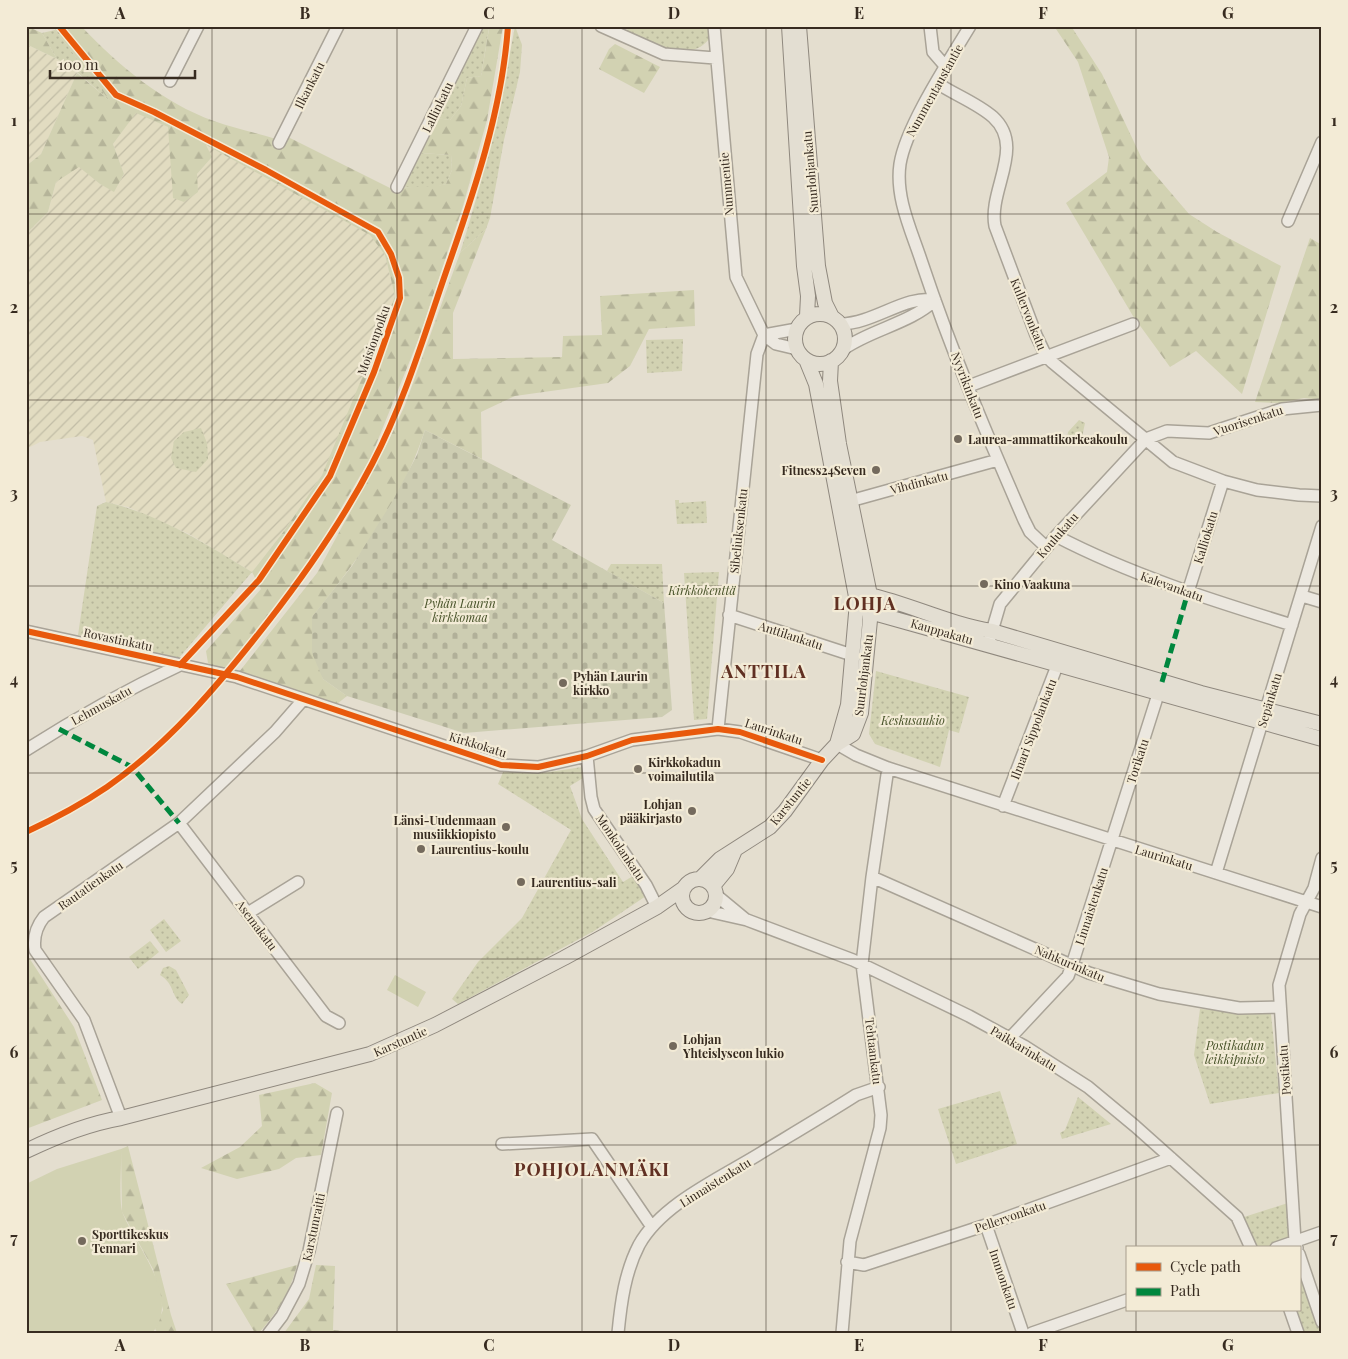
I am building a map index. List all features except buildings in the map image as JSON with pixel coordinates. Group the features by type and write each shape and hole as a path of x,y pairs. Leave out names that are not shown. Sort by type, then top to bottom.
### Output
{"main road":[{"name":"Suurlohjankatu","path":"788,26 803,257 808,296 807,316"},
{"name":"Suurlohjankatu","path":"799,26 818,266 825,303 836,320"},
{"path":"818,314 836,320 846,336 845,348 831,361 807,362 797,348 797,330 807,316 818,314"},
{"name":"Suurlohjankatu","path":"831,361 831,392 850,501 870,595 861,712 853,734 837,744"},
{"name":"Suurlohjankatu","path":"807,362 816,384 857,602 848,705 837,744"},
{"path":"857,602 870,595"},
{"name":"Kauppakatu","path":"870,595 990,637 1264,716 1322,739"},
{"name":"Kauppakatu","path":"857,602 870,612 990,637"},
{"name":"Kauppakatu","path":"1264,716 1322,724"},
{"name":"Karstuntie","path":"700,879 720,859 770,827 785,811 822,760 837,744"},
{"path":"657,907 689,910 698,913 708,911 714,904 714,890 727,869 735,850"},
{"path":"689,910 683,902 684,888 691,881 700,879 714,890"},
{"name":"Karstuntie","path":"26,1151 61,1135 98,1122 370,1054 444,1021 657,907 684,888"},
{"name":"Karstuntie","path":"26,1160 101,1131 120,1118"}],"street":[{"path":"170,81 198,26"},
{"name":"Ilkankatu","path":"279,143 338,26"},
{"name":"Lallinkatu","path":"397,187 477,26"},
{"path":"601,26 664,54 716,58"},
{"name":"Nummentie","path":"714,26 736,277 764,335"},
{"path":"930,26 933,52 946,67"},
{"name":"Nummentaustantie","path":"935,300 900,191 900,165 906,142 937,82 970,26"},
{"name":"Kullervonkatu","path":"937,82 992,117 1006,134 1007,150 994,219 998,234 1046,356 1173,462 1222,481 1258,490 1299,496 1322,496"},
{"path":"1288,221 1322,142"},
{"path":"836,320 858,323 921,298 935,300"},
{"path":"845,348 862,336 924,310 935,300"},
{"name":"Nyyrikinkatu","path":"935,300 968,386 993,461 1030,532 1046,547"},
{"path":"968,386 1133,324"},
{"path":"764,335 797,330"},
{"path":"764,335 776,344 797,348"},
{"name":"Sibeliuksenkatu","path":"718,729 756,354 764,335"},
{"name":"Vuorisenkatu","path":"1146,439 1167,432 1209,433 1282,409 1322,405"},
{"name":"Koulukatu","path":"990,637 1000,604 1046,547 1146,439"},
{"name":"Vihdinkatu","path":"850,501 993,461"},
{"name":"Kalliokatu","path":"1188,592 1222,481"},
{"name":"Sepänkatu","path":"1216,873 1322,526"},
{"name":"Kalevankatu","path":"1056,536 1096,557 1188,592 1292,625"},
{"path":"1302,596 1322,602"},
{"name":"Anttilankatu","path":"729,615 852,655"},
{"name":"Rovastinkatu","path":"26,631 237,677"},
{"name":"Ilmari Sippolankatu","path":"1003,806 1060,658"},
{"name":"Lehmuskatu","path":"26,750 125,690 180,665"},
{"name":"Kirkkokatu","path":"237,677 302,701 501,765 538,766 587,756 632,740 718,729"},
{"name":"Torikatu","path":"1112,841 1160,687"},
{"name":"Rautatienkatu","path":"120,1118 84,1020 39,958 35,950 35,934 44,917 178,823 274,732 302,701"},
{"name":"Laurinkatu","path":"718,729 740,732 822,760"},
{"name":"Laurinkatu","path":"837,744 856,755 888,768 1322,907"},
{"name":"Monkolankatu","path":"587,756 590,797 594,809 646,885 657,907"},
{"name":"Tehtaankatu","path":"842,1333 850,1241 880,1128 879,1087 862,964 872,876 888,768"},
{"name":"Asemakatu","path":"178,823 326,1016 339,1023"},
{"name":"Linnaistenkatu","path":"1010,1038 1068,976 1112,841"},
{"name":"Postikatu","path":"1296,1244 1279,985 1305,902 1314,888 1322,858"},
{"name":"Nahkurinkatu","path":"872,876 1089,973 1159,994 1239,1008 1279,1007"},
{"path":"248,913 298,882"},
{"name":"Paikkarinkatu","path":"714,890 747,920"},
{"name":"Paikkarinkatu","path":"708,911 747,920 862,964 970,1016 1010,1038 1088,1087 1171,1158 1237,1217 1250,1246"},
{"name":"Linnaistenkatu","path":"618,1333 627,1274 640,1244 652,1227 666,1214 697,1192 856,1095 879,1087"},
{"name":"Karstunraitti","path":"269,1333 282,1316 302,1275 309,1251 337,1113"},
{"path":"502,1144 592,1139 652,1227"},
{"name":"Pellervonkatu","path":"847,1262 864,1265 986,1225 1171,1158"},
{"name":"Immonkatu","path":"986,1225 1023,1333"},
{"path":"1296,1244 1322,1232"},
{"path":"1300,1257 1322,1322"},
{"path":"1032,1333 1126,1300"},
{"path":"1291,1312 1298,1333"}],"shaded area":[{"path":"26,44 69,65 77,73 41,154 26,166"},
{"path":"136,112 168,127 197,174 212,157 204,144 371,235 385,255 395,296 363,379 322,475 284,531 252,572 189,534 128,507 106,502 93,440 82,436 40,442 26,449 26,234 48,212 56,182 79,166 100,184 114,191 124,174 113,144"}],"green space":[{"path":"26,26 42,33 57,59 26,44"},
{"path":"57,26 81,26 110,55 142,81 177,104 195,113 222,124 276,139 286,136 392,189 446,184 452,170 451,155 420,153 436,118 450,120 461,106 467,78 481,76 489,29 487,26 503,26 487,120 463,206 419,338 371,457 322,541 279,603 225,668 215,667 208,663 206,651 261,589 252,572 284,531 322,475 387,317 395,296 385,255 370,235 206,145 212,157 197,174 198,192 184,202 173,198 168,127 136,113 113,144 124,174 114,192 100,184 79,167 56,182 48,212 26,234 26,166 41,154 77,73 110,101 55,30"},
{"path":"481,26 489,28 481,76 467,78 461,106 450,120 436,118"},
{"path":"515,26 522,45 520,72 504,140 490,218 486,229 460,253 491,141"},
{"path":"629,26 709,26 709,39 701,47 680,51 657,45 626,32"},
{"path":"1054,26 1071,26 1102,74 1142,159 1189,214 1217,232 1281,266 1242,394 1196,351 1170,367 1133,316 1066,203 1107,172 1109,157 1078,62"},
{"path":"55,30 112,103 69,65 57,59 42,33"},
{"path":"615,44 660,67 644,93 599,69 609,49"},
{"path":"420,153 451,155 452,170 446,184 432,188 402,187"},
{"path":"486,229 453,313 453,359 562,357 563,336 602,335 600,296 694,290 695,326 649,329 630,366 608,383 515,396 481,412 482,459 425,430 416,456 391,505 346,574 312,617 323,679 347,696 337,704 239,672 317,573 388,442 405,405 460,253"},
{"path":"1310,238 1322,245 1322,400 1304,398 1279,403 1255,402"},
{"path":"683,339 682,371 647,373 646,340"},
{"path":"1079,420 1085,423 1081,442 1071,444 1067,438 1068,432"},
{"path":"201,428 207,443 208,459 196,472 176,468 171,458 174,441 184,432"},
{"name":"Pyhän Laurin kirkkomaa","path":"425,430 571,505 552,540 664,603 672,710 662,717 464,733 347,696 323,679 312,653 312,617 352,566 392,502 417,455"},
{"path":"675,500 679,500 679,503 706,501 707,523 677,524"},
{"path":"106,502 145,514 182,531 252,572 178,659 78,635 97,506"},
{"path":"611,564 662,564 664,603 607,571"},
{"name":"Kirkkokenttä","path":"719,572 707,719 694,720 684,573"},
{"name":"Keskusaukio","path":"876,671 969,697 959,733 949,730 940,767 875,744 869,734"},
{"path":"582,767 583,778 570,786 582,819 623,882 633,876 646,896 594,931 458,1004 452,999 478,962 522,918 571,830 498,784 504,770 543,773"},
{"path":"164,919 181,941 166,952 150,930"},
{"path":"150,941 159,952 138,969 129,957"},
{"path":"26,953 74,1027 102,1100 26,1129"},
{"path":"169,966 176,970 189,995 182,1004 176,998 168,982 160,975 163,968"},
{"path":"395,975 426,992 418,1007 387,990"},
{"name":"Postikadun leikkipuisto","path":"1200,1009 1271,1014 1279,1093 1210,1104 1194,1055"},
{"path":"315,1083 332,1093 321,1155 296,1158 279,1169 237,1179 201,1168 240,1147 262,1126 259,1095"},
{"path":"1000,1091 1017,1144 956,1164 938,1109"},
{"path":"1078,1097 1111,1124 1062,1139 1060,1133 1065,1130"},
{"path":"128,1146 177,1333 158,1333 155,1329 163,1310 153,1269 122,1212 121,1149"},
{"name":"Sporttikeskus Tennari","path":"121,1149 120,1192 123,1214 154,1273 162,1305 160,1319 152,1333 26,1333 26,1184 57,1169"},
{"path":"1291,1202 1292,1240 1275,1246 1253,1246 1241,1218"},
{"path":"297,1265 283,1301 259,1333 255,1333 226,1284"},
{"path":"316,1265 335,1266 333,1330 367,1333 284,1333 309,1299"},
{"path":"1300,1269 1322,1333 1300,1333 1294,1312 1300,1312"}],"marked path":[{"path":"1162,682 1188,592"},
{"path":"59,729 132,767 179,823"}],"cycle path":[{"name":"Moisionpolku","path":"59,26 116,95 154,112 266,170 378,232 391,254 399,278 400,298 374,372 330,476 259,580 180,665"},
{"path":"26,832 68,811 107,787 130,770 173,732 231,668 267,623 310,565 349,505 372,464 404,393 467,212 485,151 500,89 508,26"},
{"path":"26,631 237,677 501,765 538,767 587,756 632,740 718,729 740,732 822,760"}],"place":[{"name":"Laurea-ammattikorkeakoulu","path":"958,439"},
{"name":"Fitness24Seven","path":"876,470"},
{"name":"Kino Vaakuna","path":"984,584"},
{"name":"Pyhän Laurin kirkko","path":"563,683"},
{"name":"Kirkkokadun voimailutila","path":"638,769"},
{"name":"Lohjan pääkirjasto","path":"692,811"},
{"name":"Länsi-Uudenmaan musiikkiopisto","path":"506,827"},
{"name":"Laurentius-koulu","path":"421,849"},
{"name":"Laurentius-sali","path":"521,882"},
{"name":"Lohjan Yhteislyseon lukio","path":"673,1046"},
{"name":"Sporttikeskus Tennari","path":"82,1241"}],"district":[{"name":"LOHJA","path":"865,603"},
{"name":"ANTTILA","path":"764,671"},
{"name":"POHJOLANMÄKI","path":"592,1169"}]}
